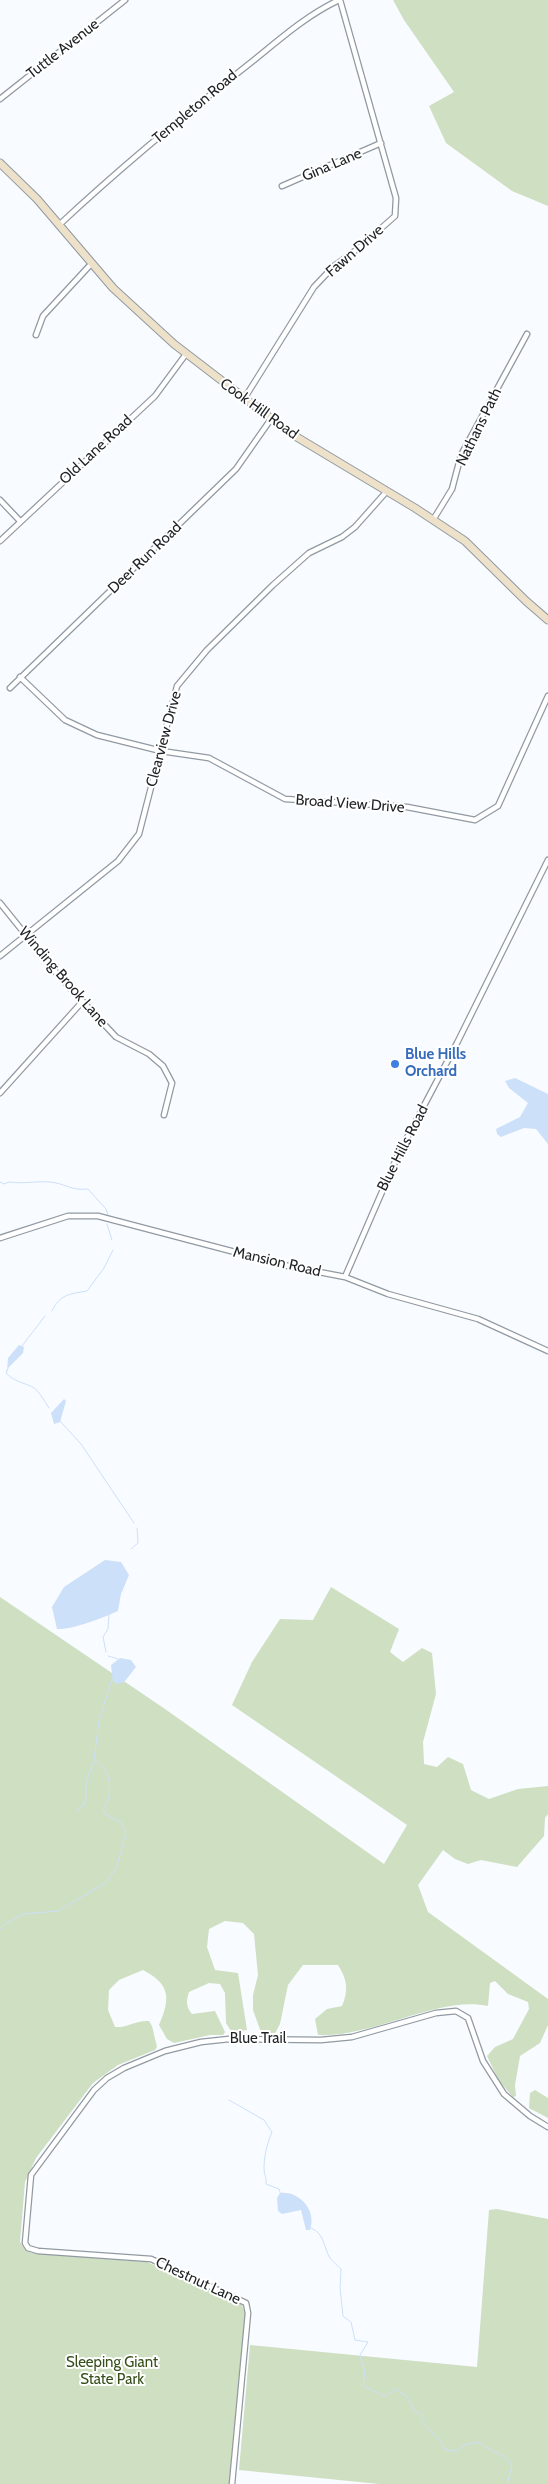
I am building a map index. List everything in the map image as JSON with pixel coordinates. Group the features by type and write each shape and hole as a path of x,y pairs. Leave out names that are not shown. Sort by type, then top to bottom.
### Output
{"street":[{"name":"Tuttle Avenue","path":"0,99 125,0"},
{"name":"Fawn Drive","path":"244,399 314,287 334,266 360,247 394,216 396,198 340,0"},
{"name":"Templeton Road","path":"59,225 204,98 320,9 340,0"},
{"name":"Gina Lane","path":"282,186 381,143"},
{"name":"Cook Hill Road","path":"0,163 37,199 133,308 186,354 271,419 308,444 387,491 472,547 526,601 548,620"},
{"path":"36,335 43,316 92,263"},
{"name":"Nathans Path","path":"433,520 452,489 461,455 527,334"},
{"name":"Old Lane Road","path":"0,541 156,396 186,354"},
{"name":"Deer Run Road","path":"10,688 236,469 271,419"},
{"name":"Clearview Drive","path":"0,956 118,861 139,834 162,751 176,686 207,650 309,553 342,537 355,527 387,491"},
{"path":"0,500 20,521"},
{"name":"Broad View Drive","path":"20,677 65,720 97,735 162,751 210,758 285,799 407,807 475,820 498,806 548,696"},
{"name":"Blue Hills Road","path":"345,1278 398,1155 458,1043 548,860"},
{"name":"Winding Brook Lane","path":"0,903 58,975 116,1037 149,1054 163,1066 172,1083 164,1115"},
{"path":"0,1093 82,1002"},
{"name":"Mansion Road","path":"0,1238 68,1216 98,1216 288,1266 345,1278 388,1294 478,1319 548,1351"},
{"name":"Blue Trail","path":"28,2248 25,2243 24,2234 31,2176 73,2116 107,2078 141,2061 184,2046 223,2039 321,2040 352,2037 436,2013 456,2011 468,2018 483,2061 504,2094 530,2116 548,2127"},
{"name":"Chestnut Lane","path":"28,2248 38,2251 151,2259 246,2303 248,2318 232,2484"}],"green space":[{"path":"393,0 548,0 548,206 512,191 446,143 429,106 454,92 404,20"},
{"name":"Sleeping Giant State Park","path":"331,1587 399,1629 390,1652 403,1662 422,1648 432,1653 436,1694 423,1742 424,1764 437,1767 448,1757 463,1764 471,1790 489,1799 518,1789 548,1786 548,1814 545,1818 544,1836 517,1867 481,1860 468,1864 455,1859 443,1850 418,1885 428,1912 548,1999 548,2025 540,2043 520,2056 515,2085 516,2096 513,2097 499,2081 487,2056 495,2047 513,2039 529,2009 528,2002 508,1994 495,1981 490,1983 488,2006 469,2004 449,2006 361,2030 318,2035 315,2019 327,2009 342,2006 346,1995 345,1980 338,1965 303,1965 288,1985 280,2024 273,2037 262,2035 253,2010 253,1995 258,1975 254,1934 243,1923 225,1921 209,1929 207,1947 215,1970 238,1973 247,2030 231,2031 226,2023 225,1993 220,1984 209,1983 189,1992 188,2006 192,2014 215,2011 225,2032 223,2035 210,2035 174,2043 167,2039 159,2025 165,2007 166,1993 159,1981 143,1970 119,1980 109,1990 108,2010 115,2027 149,2021 157,2047 155,2050 118,2065 93,2083 36,2158 25,2182 20,2242 25,2250 32,2253 147,2262 231,2298 242,2305 245,2313 229,2484 0,2484 0,1597 165,1709 384,1864 407,1825 232,1705 252,1662 280,1619 313,1620"},
{"path":"535,2090 548,2098 548,2118 529,2108 530,2093"},
{"path":"497,2209 548,2219 548,2484 379,2484 239,2470 250,2345 477,2367 489,2210"}],"water":[{"path":"515,1078 548,1094 548,1144 536,1129 524,1128 501,1137 497,1134 496,1129 520,1117 528,1103 509,1088 505,1081"},
{"path":"19,1345 24,1347 23,1353 9,1367 7,1372 8,1358"},
{"path":"64,1399 66,1401 60,1422 54,1424 51,1413"},
{"path":"105,1560 121,1562 129,1575 121,1594 118,1611 79,1626 57,1629 52,1607 64,1587"},
{"path":"120,1658 131,1660 136,1667 125,1681 119,1684 113,1682 111,1665"},
{"path":"280,2193 294,2195 305,2204 311,2216 310,2230 306,2230 301,2210 282,2214 278,2211 277,2198"}],"waterway":[{"path":"0,1182 4,1184 9,1182 50,1182 77,1189 88,1189 106,1209 108,1215"},
{"path":"107,1224 112,1240"},
{"path":"52,1311 62,1298 87,1291 104,1268 113,1250"},
{"path":"22,1346 45,1316"},
{"path":"7,1370 6,1373 11,1377 35,1389 49,1408"},
{"path":"60,1421 81,1444 134,1523"},
{"path":"131,1549 138,1543 137,1528"},
{"path":"106,1652 103,1637 108,1629 109,1615"},
{"path":"108,1656 118,1659"},
{"path":"76,1811 83,1806 86,1799 86,1783 94,1760 99,1721 112,1679"},
{"path":"0,1929 23,1914 58,1911 107,1882 117,1866 126,1832 121,1822 105,1814 103,1810 109,1797 108,1776 100,1764 94,1760"},
{"path":"229,2100 264,2120 272,2132 267,2146 264,2170 266,2184 279,2189 281,2195"},
{"path":"311,2228 319,2234 330,2258 341,2269 340,2288 343,2316 351,2322 355,2340 368,2342 360,2355 365,2373 363,2385 384,2397 395,2389 407,2396 414,2411 421,2414 425,2424 445,2450 457,2451 464,2445 479,2442 501,2455 512,2466 507,2484"}],"place":[{"name":"Blue Hills Orchard","path":"395,1064"}]}
